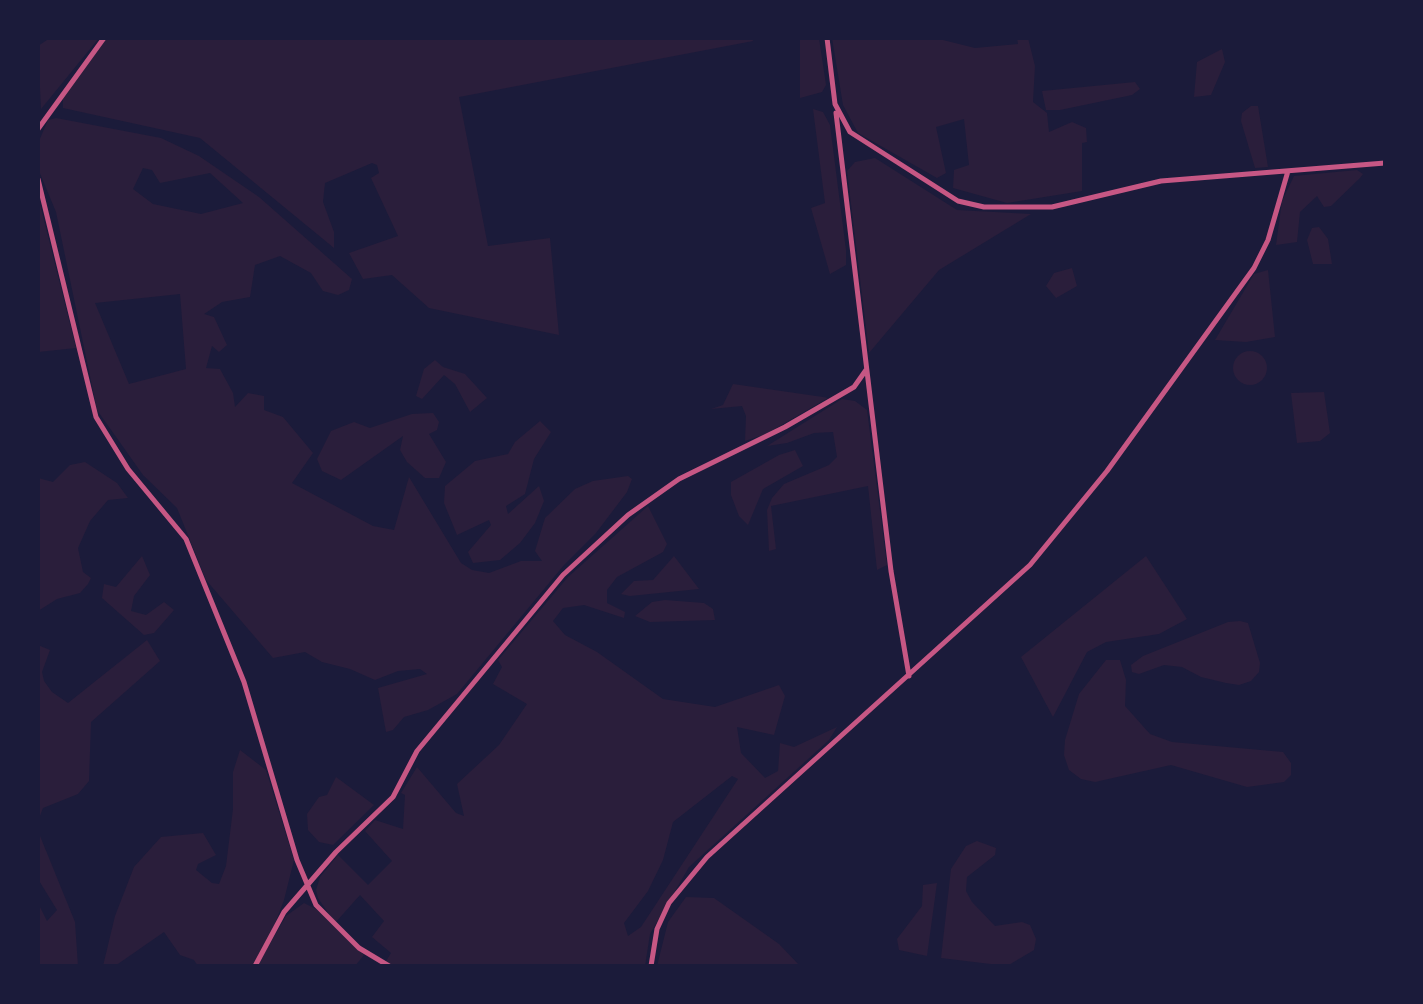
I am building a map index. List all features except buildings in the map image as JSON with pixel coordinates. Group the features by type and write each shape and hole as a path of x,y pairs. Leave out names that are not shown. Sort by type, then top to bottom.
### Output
{"street":[{"path":"38,129 104,38"},
{"path":"827,38 891,571 909,676"},
{"path":"835,104 850,132 867,145 958,201 984,207 1052,207 1161,181 1385,163"},
{"path":"651,966 657,929 669,903 707,857 1030,565 1107,471 1254,268 1268,240 1288,171"},
{"path":"38,179 96,417 128,469 186,539 244,682 316,905 359,948 389,966"},
{"path":"255,966 284,912 308,888 336,852 393,797 417,751 563,575 592,547 679,479 785,427 854,387 866,370"}],"shaded area":[{"path":"50,38 99,38 41,109 38,46"},
{"path":"107,38 752,38 753,41 459,97 488,246 550,238 559,335 429,308 392,275 363,279 349,253 398,236 371,178 379,173 377,165 372,163 325,183 323,202 334,232 334,248 200,138 63,108 63,96"},
{"path":"800,38 819,38 826,85 822,92 800,98"},
{"path":"832,38 935,38 975,48 1018,44 1017,38 1028,38 1035,66 1033,102 1047,113 1049,132 1072,122 1086,128 1087,142 1082,143 1082,191 1007,203 953,188 954,170 969,165 964,119 936,127 946,173 937,178 858,133 843,105"},
{"path":"1222,49 1225,62 1211,95 1194,97 1197,62"},
{"path":"1135,82 1140,89 1132,95 1060,110 1046,110 1042,91"},
{"path":"1251,106 1258,106 1268,167 1255,168 1241,121 1242,113"},
{"path":"813,109 823,112 830,125 846,250 846,265 830,274 811,208 825,203"},
{"path":"56,118 161,138 199,156 259,197 352,279 349,290 338,295 323,291 311,273 280,256 255,265 250,297 222,302 204,314 214,317 227,345 219,352 212,346 206,368 220,369 233,393 235,407 248,393 264,396 264,410 283,417 313,453 292,483 373,526 394,530 409,477 461,563 472,570 489,573 521,561 542,561 535,551 545,518 575,489 593,481 628,476 632,479 627,492 596,533 564,565 457,694 428,710 404,717 393,730 386,732 378,688 427,674 420,669 398,671 375,680 322,662 305,652 273,658 206,580 177,508 143,475 97,410 56,212 39,171 39,141 48,120","holes":["143,168 152,170 160,183 210,173 243,203 201,214 153,204 133,189","180,294 186,369 129,384 95,303"]},
{"path":"875,158 957,210 1031,214 939,270 869,353 847,171 855,162"},
{"path":"1357,170 1363,174 1331,206 1324,207 1317,196 1300,212 1297,242 1276,245 1282,201 1294,176"},
{"path":"38,196 76,348 38,352"},
{"path":"1319,227 1328,239 1332,264 1313,264 1307,240 1312,228"},
{"path":"1072,268 1077,286 1056,298 1046,286 1054,273"},
{"path":"1268,270 1275,337 1246,342 1215,340 1254,274"},
{"path":"1250,351 1262,356 1267,368 1262,380 1250,385 1238,380 1233,368 1238,356"},
{"path":"435,360 443,367 465,374 487,398 470,412 455,384 444,375 422,399 416,396 424,369"},
{"path":"733,384 828,398 766,434 745,441 746,416 742,406 711,409 723,405"},
{"path":"1324,392 1330,433 1320,441 1297,443 1291,393"},
{"path":"842,399 855,401 867,410 887,565 877,570 868,486 771,506 776,549 769,551 767,510 772,498 784,484 829,465 837,457 833,432 814,433 787,443 767,446"},
{"path":"433,413 439,422 437,430 429,434 446,462 439,478 425,478 407,462 400,450 403,436 341,480 322,471 317,459 331,431 354,422 370,428 412,414"},
{"path":"540,421 551,432 534,459 525,494 506,506 508,514 539,486 544,501 535,523 520,543 500,560 473,563 468,552 491,525 489,520 457,535 444,503 445,486 475,461 508,454 515,442"},
{"path":"795,450 803,466 763,489 748,525 739,516 731,495 731,482 779,455"},
{"path":"85,462 117,483 128,498 108,500 90,521 78,548 83,572 91,578 88,584 80,593 57,599 38,611 38,478 53,482 70,465"},
{"path":"648,506 667,544 663,552 617,577 607,590 607,603 625,612 624,618 584,605 563,608 553,621 565,635 597,652 663,699 715,707 779,685 785,696 774,735 737,727 741,753 765,778 778,771 780,743 794,747 837,727 829,740 689,867 650,934 645,966 383,966 391,953 372,937 384,921 360,895 335,923 318,898 316,890 320,877 338,855 368,885 392,861 365,831 375,820 403,829 405,795 401,793 417,767 456,813 464,816 457,784 499,745 527,704 493,684 502,667 498,660 568,577","holes":["732,776 738,779 641,927 628,936 624,923 648,891 663,860 673,822"]},
{"path":"142,556 150,575 134,596 131,611 146,615 164,602 174,610 154,633 144,635 102,598 104,584 116,587"},
{"path":"674,556 699,589 630,596 621,594 634,581 653,580"},
{"path":"1146,556 1187,619 1159,634 1106,642 1087,652 1053,717 1021,657"},
{"path":"652,602 704,603 713,609 715,620 650,622 635,616"},
{"path":"1228,622 1248,623 1260,663 1259,672 1251,681 1239,685 1226,683 1201,677 1182,667 1164,665 1139,674 1132,672 1131,665 1143,656"},
{"path":"147,640 160,661 91,722 89,781 78,794 43,808 38,821 38,645 50,650 42,672 44,681 52,692 68,703"},
{"path":"1106,660 1120,660 1126,680 1125,706 1150,734 1172,742 1283,752 1291,763 1291,775 1284,782 1247,787 1171,765 1095,782 1081,779 1069,770 1064,755 1065,740 1079,694"},
{"path":"240,750 266,770 294,860 284,900 267,945 252,966 198,966 194,960 180,955 164,932 115,966 103,966 115,916 134,867 161,837 203,833 216,855 198,864 196,870 212,883 219,884 226,866 233,809 233,772"},
{"path":"336,777 374,805 333,845 319,842 308,830 307,814 319,797 327,795"},
{"path":"38,831 75,922 78,966 38,966 38,903 47,921 57,910 38,879"},
{"path":"977,841 996,848 995,855 967,877 966,891 972,902 995,926 1022,922 1030,925 1036,939 1034,950 1007,966 941,958 951,869 966,846"},
{"path":"937,883 927,956 899,950 897,939 922,906 923,885"},
{"path":"686,897 714,898 779,944 800,966 657,966 668,922"},
{"path":"304,903 316,909 364,955 355,966 257,966 286,916"}]}
